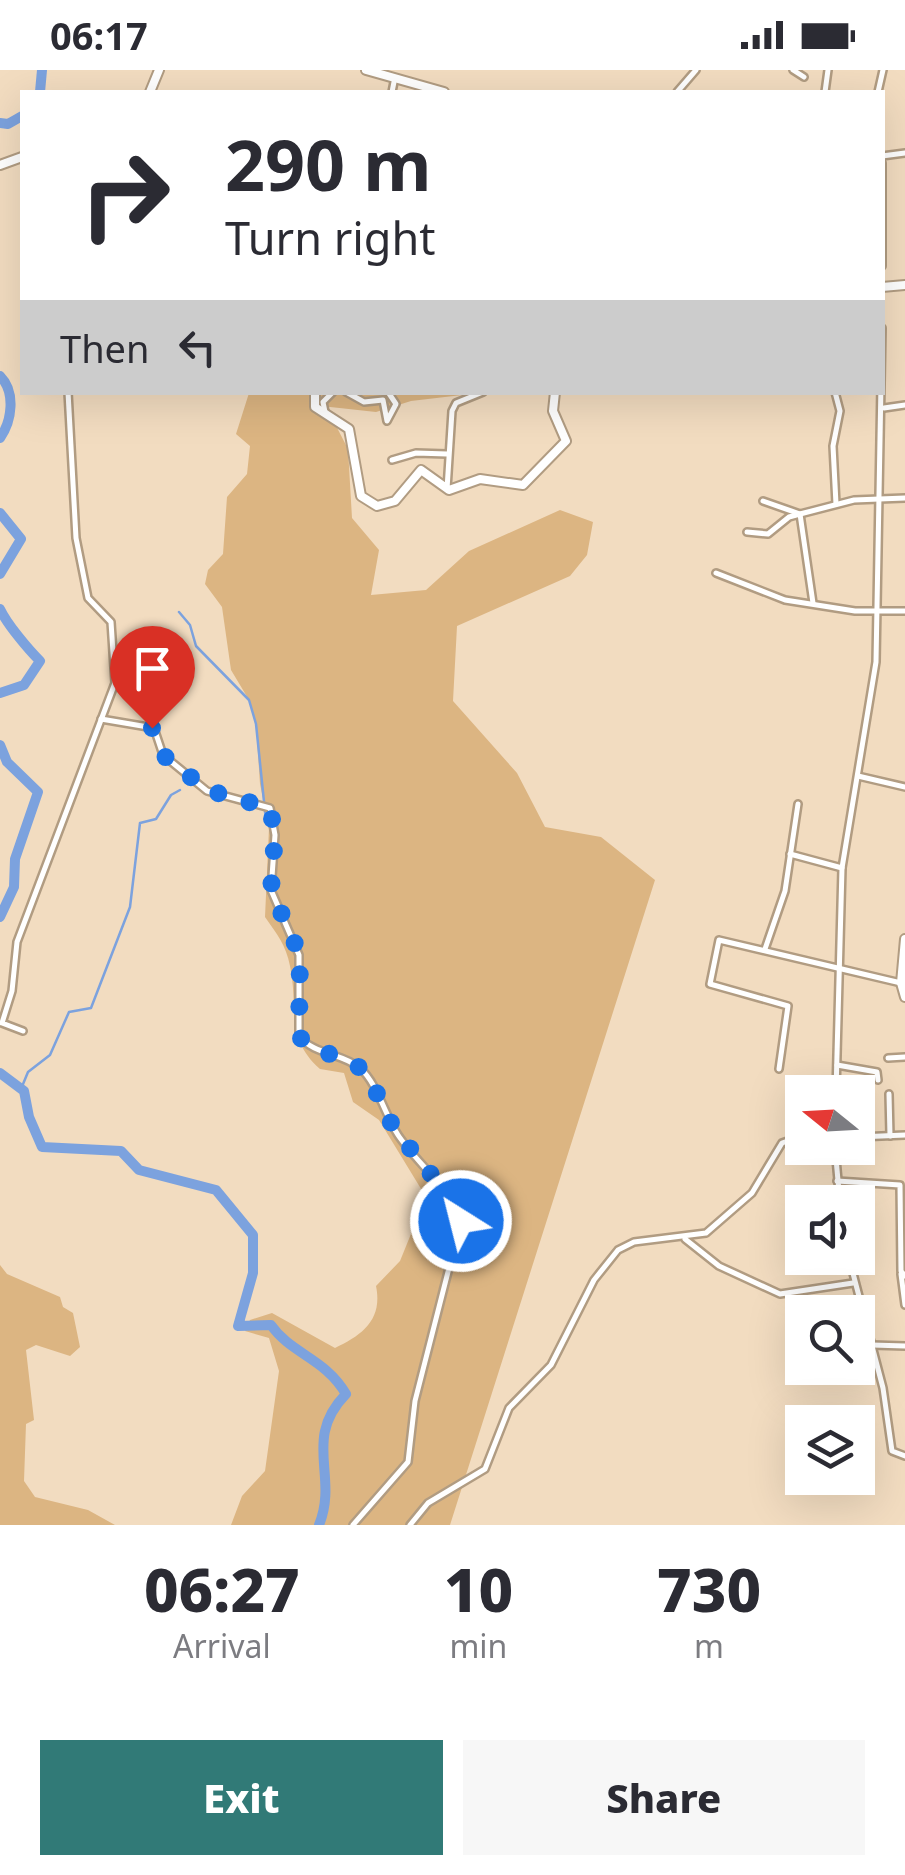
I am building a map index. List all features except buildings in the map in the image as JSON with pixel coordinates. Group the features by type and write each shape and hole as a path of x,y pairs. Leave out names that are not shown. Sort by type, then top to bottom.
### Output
{"street":[{"path":"366,70 394,82 434,90"},
{"path":"679,90 696,70"},
{"path":"793,70 804,77"},
{"path":"392,90 394,82"},
{"path":"23,1030 2,1023 12,991 17,942 115,683 111,622 88,598 83,578 74,516 68,395"},
{"path":"315,395 314,407 346,425 352,435 360,490 368,503 383,506 394,500 421,470 447,489"},
{"path":"326,414 323,402 330,395"},
{"path":"351,395 364,402 383,400 387,421 396,404 390,395"},
{"path":"447,489 449,423 456,403 476,395"},
{"path":"447,489 480,480 518,486 528,482 566,441 553,411 555,395"},
{"path":"836,395 840,411 833,442 836,504"},
{"path":"837,1075 842,868 874,685 884,395"},
{"path":"884,408 905,406"},
{"path":"392,460 416,453 448,454"},
{"path":"746,532 768,534 789,517 836,504 905,498"},
{"path":"764,502 800,514"},
{"path":"800,514 813,604"},
{"path":"716,573 785,600 877,612 905,611"},
{"path":"100,718 154,728 163,755 207,790 270,808 275,835 271,890 300,955 299,1036 310,1047 354,1064 365,1073 398,1136 433,1182 456,1202 461,1221 415,1401 408,1462 353,1525"},
{"path":"858,776 905,787"},
{"path":"765,950 785,890 798,804"},
{"path":"790,854 842,868"},
{"path":"905,939 901,983 905,997"},
{"path":"779,1069 788,1006 715,988 708,979 718,940 901,983"},
{"path":"888,1058 905,1057"},
{"path":"837,1066 876,1072 878,1080"},
{"path":"888,1094 890,1136"},
{"path":"875,1136 905,1135"},
{"path":"410,1525 428,1504 485,1469 509,1408 564,1348 587,1291 618,1250 634,1242 685,1239 706,1233 744,1201 785,1142"},
{"path":"836,1165 837,1185"},
{"path":"837,1182 900,1185 905,1304"},
{"path":"685,1239 718,1266 780,1294 853,1283"},
{"path":"852,1275 857,1295"},
{"path":"875,1345 905,1346"},
{"path":"875,1357 892,1451 905,1456"}],"shaded area":[{"path":"248,395 462,395 411,401 376,412 312,405 332,418 348,449 352,518 379,550 371,595 426,590 469,551 560,510 593,522 587,555 570,576 457,626 453,701 517,773 545,827 601,837 655,880 450,1525 231,1525 242,1496 265,1471 279,1371 269,1338 245,1331 250,1320 272,1313 335,1348 354,1338 373,1317 376,1286 400,1261 426,1197 379,1120 353,1102 344,1073 320,1069 301,1045 288,959 265,917 269,828 260,784 256,724 249,700 231,670 222,607 205,584 208,570 223,554 227,497 247,474 250,446 236,434"},
{"path":"0,1265 7,1274 60,1297 63,1307 73,1313 80,1347 70,1356 36,1345 26,1350 34,1420 26,1424 24,1481 35,1497 88,1510 115,1525 0,1525"}],"waterway":[{"path":"40,90 42,70"},
{"path":"0,123 8,124 20,117"},
{"path":"0,376 8,390 10,407 0,438"},
{"path":"0,513 21,539 0,574"},
{"path":"0,609 40,661 24,685 0,693"},
{"path":"179,612 190,625 196,646 249,700 256,724 266,821"},
{"path":"0,745 7,762 38,792 15,859 14,887 0,917"},
{"path":"21,1089 28,1072 50,1055 69,1012 91,1008 130,907 140,823 156,819 171,795 180,790"},
{"path":"0,1073 24,1091 29,1117 42,1147 121,1151 139,1170 216,1190 253,1235 253,1273 238,1326 271,1325 288,1343 328,1372 346,1394 326,1427 324,1507 319,1525"}],"route":[{"path":"152,728 161,742 163,755 207,790 229,800 258,801 270,808 275,835 271,890 300,955 296,994 299,1036 310,1047 354,1064 365,1073 398,1136 433,1182 456,1202 461,1221"}]}
